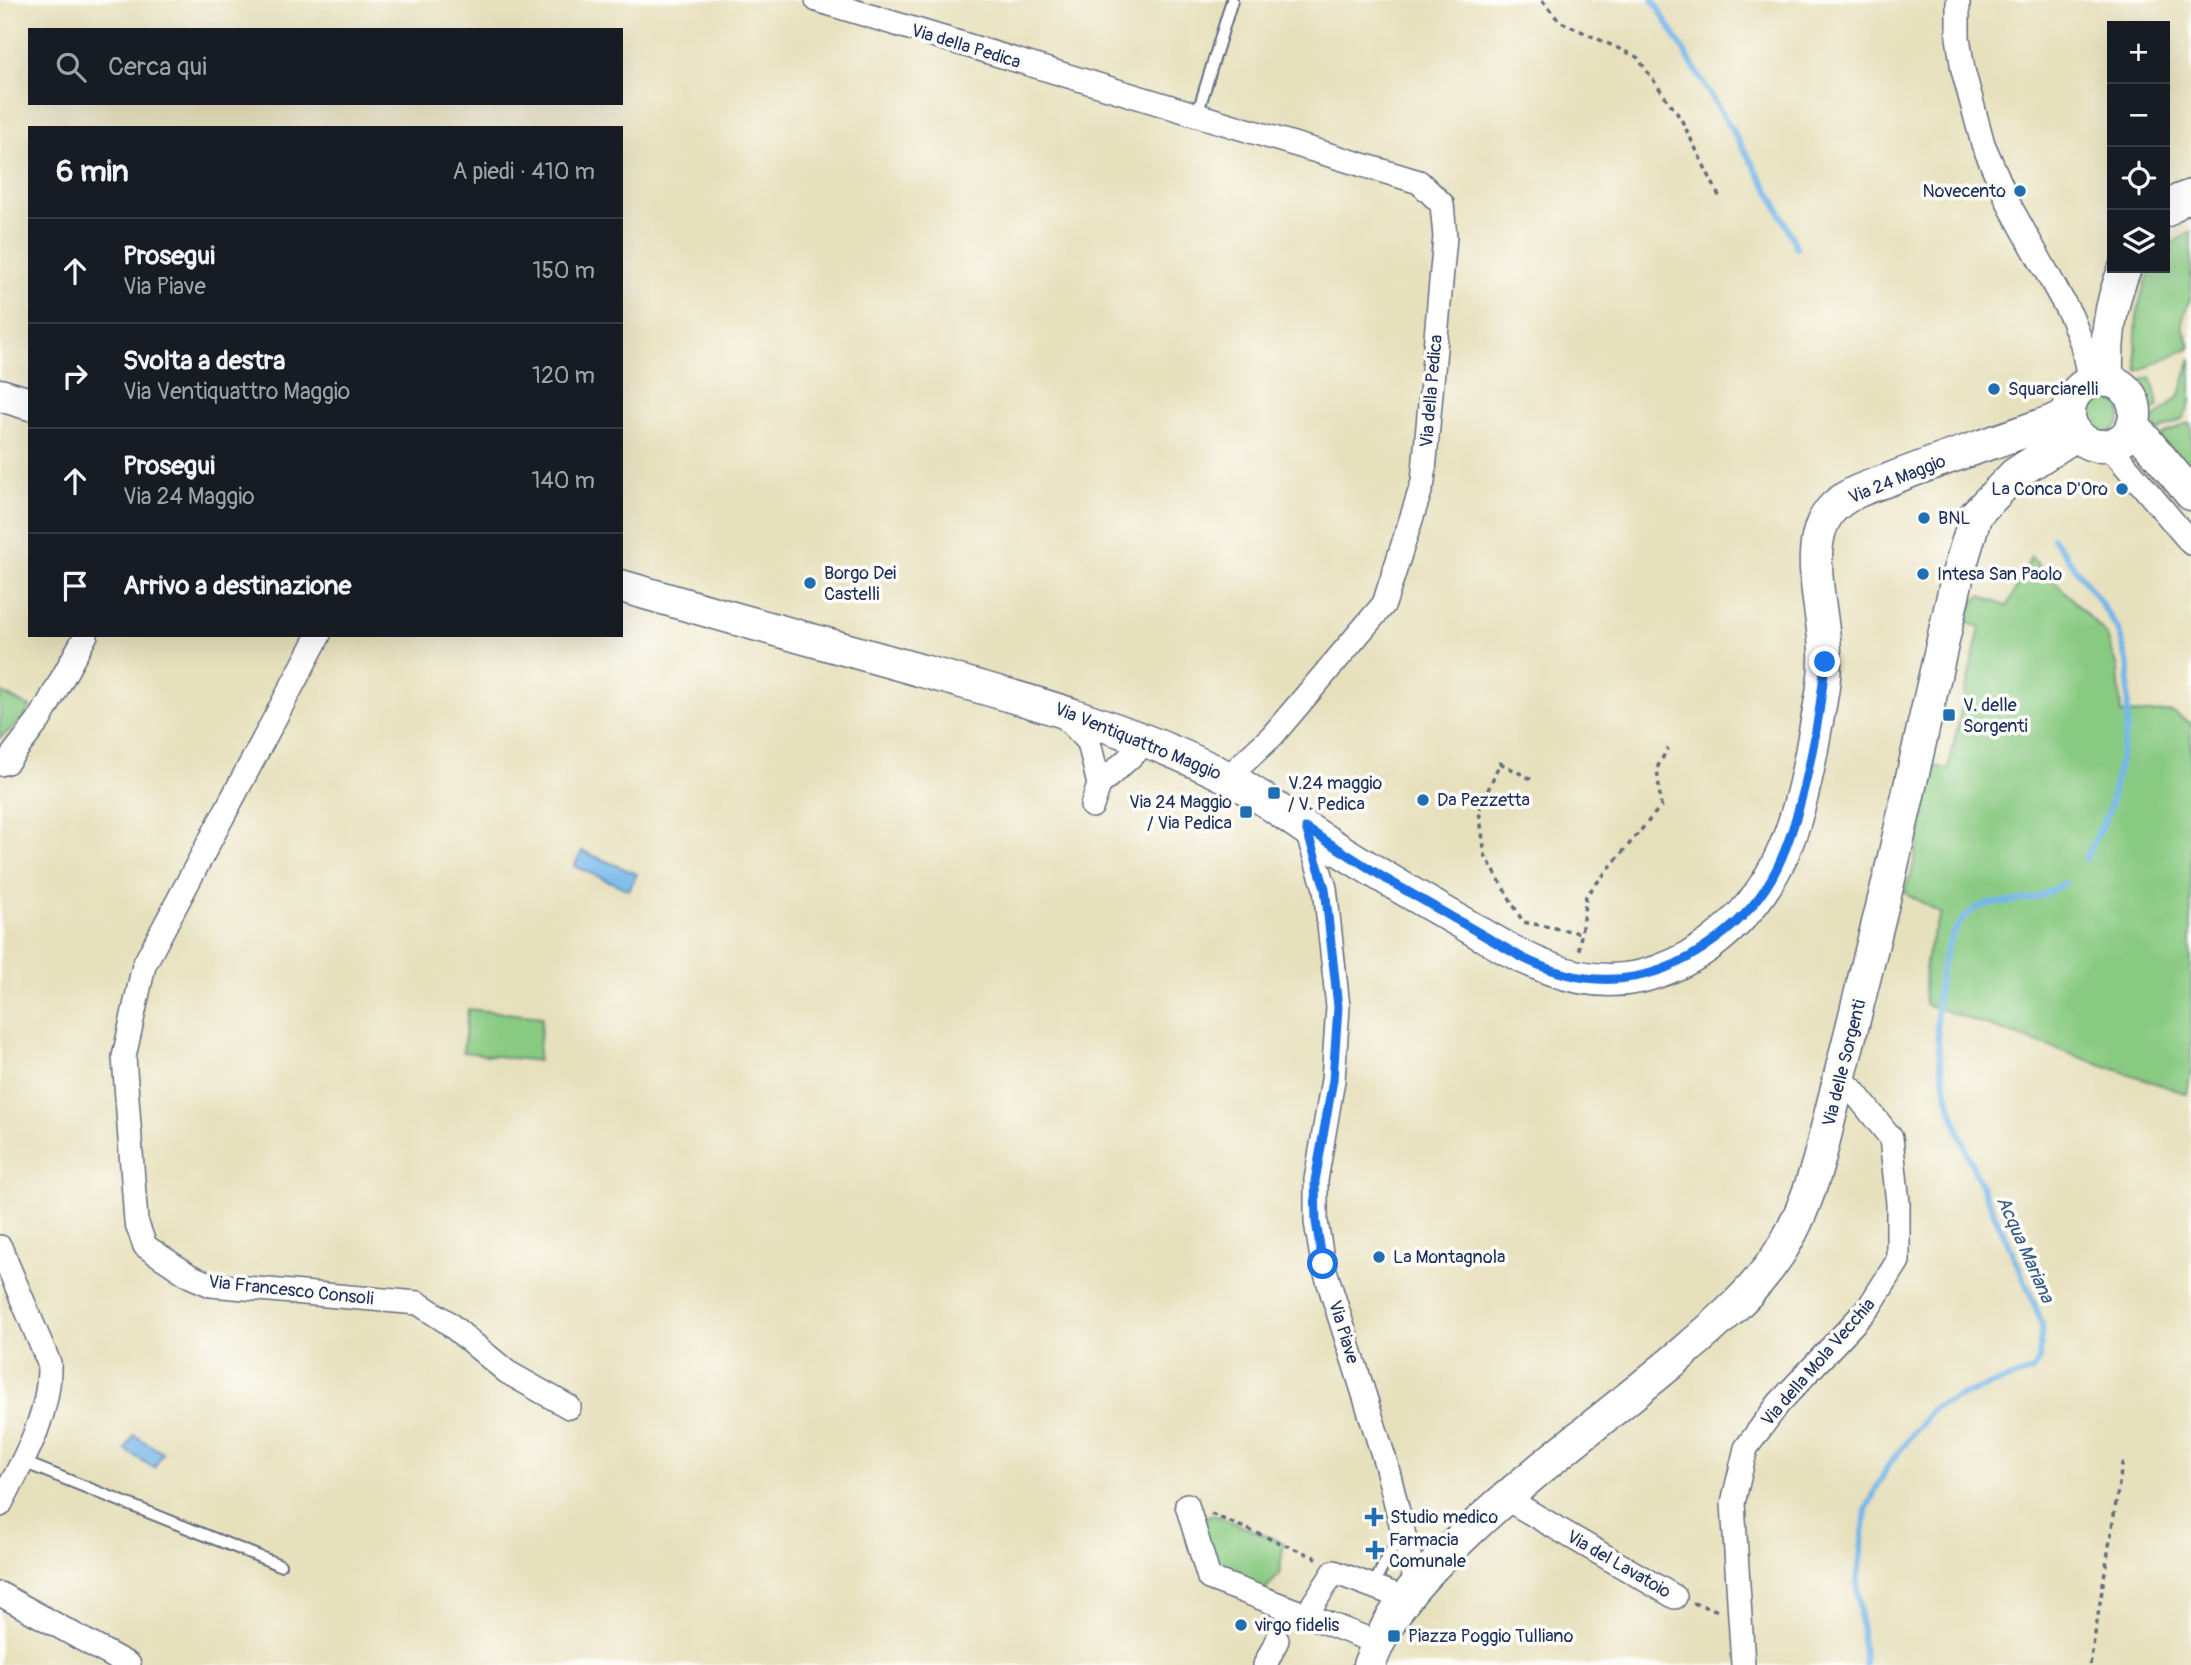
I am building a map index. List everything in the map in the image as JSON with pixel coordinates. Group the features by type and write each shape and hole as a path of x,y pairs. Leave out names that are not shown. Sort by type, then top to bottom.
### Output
{"main road":[{"path":"2166,210 2180,200 2191,197"},
{"path":"2098,382 2108,325 2123,273"},
{"path":"2098,382 2117,384 2130,397 2134,406 2133,425 2119,441 2109,446 2091,444 2073,425 2074,396 2098,382"},
{"path":"0,395 28,403"},
{"name":"Via 24 Maggio","path":"1616,980 1664,970 1713,942 1752,906 1782,857 1803,787 1823,685 1825,647 1817,556 1822,526 1829,512 1843,499 1859,491 1924,465 2073,425"},
{"name":"Via delle Sorgenti","path":"1373,1654 1410,1591 1505,1498 1661,1371 1729,1311 1760,1280 1785,1244 1804,1205 1819,1160 1892,866 1958,573 1976,514 2015,474 2073,425"},
{"path":"2133,425 2191,494"},
{"name":"Via Ventiquattro Maggio","path":"623,587 1055,707 1148,741 1228,777 1386,879 1532,962 1566,975 1616,980"}],"street":[{"name":"Via della Pedica","path":"817,0 1419,182 1442,204 1445,237 1423,482 1384,604 1272,736 1228,777"},
{"path":"1951,1 1963,70 1983,144 2015,217 2071,316 2098,382"},
{"path":"2109,446 2191,543"},
{"path":"0,764 7,762 40,719 85,637"},
{"name":"Via Francesco Consoli","path":"318,637 144,965 124,1057 136,1221 145,1246 190,1276 211,1285 418,1303 447,1322 506,1372 569,1407"},
{"path":"1055,707 1089,742 1096,795 1148,741"},
{"name":"Via Piave","path":"1306,828 1325,888 1338,1007 1334,1072 1315,1181 1318,1238 1323,1264 1386,1464 1401,1531 1410,1591"},
{"name":"Via della Mola Vecchia","path":"1743,1665 1732,1503 1746,1448 1779,1403 1870,1307 1898,1261 1898,1203 1891,1138 1851,1088 1840,1079"},
{"path":"0,1247 49,1363 50,1383 31,1448 0,1505"},
{"name":"Via del Lavatoio","path":"1505,1498 1675,1597"},
{"path":"1190,1515 1209,1578 1306,1615 1373,1654"},
{"path":"1306,1615 1334,1572 1373,1586 1410,1591"},
{"path":"0,1594 129,1665"},
{"path":"1265,1665 1277,1640"}],"lane":[{"path":"1196,115 1232,0"},
{"path":"23,1462 280,1565"},
{"path":"1373,1586 1401,1531"}],"path":[{"path":"1542,0 1559,22 1637,57 1681,119 1721,200"},
{"path":"1579,946 1586,896 1661,806 1657,768 1668,748"},
{"path":"1531,779 1500,763 1479,810 1485,855 1524,922 1581,933"},
{"path":"2090,1665 2123,1459"},
{"path":"1190,1515 1212,1514 1316,1556 1334,1572"},
{"name":"Via del Lavatoio","path":"1675,1597 1740,1618"}],"green space":[{"path":"2191,231 2191,296 2183,318 2183,328 2191,347 2138,371 2137,318 2142,293 2150,273 2170,273 2170,245"},
{"path":"2191,358 2191,401 2184,418 2157,432 2152,421 2180,395"},
{"path":"2151,377 2159,406 2150,414 2140,381"},
{"path":"2101,394 2109,395 2115,400 2120,406 2120,422 2115,428 2109,433 2101,434 2093,433 2087,428 2082,422 2081,414 2082,406 2087,400 2093,395"},
{"path":"2187,423 2191,425 2191,472 2159,437"},
{"path":"2031,557 2106,634 2118,668 2121,714 2171,712 2191,723 2191,1072 2187,1094 1925,1004 1927,958 1941,914 1904,892 1911,875 1935,766 1948,769 1980,627 1968,623 1970,610 1975,600 1982,596 2007,607"},
{"path":"0,692 30,707 23,719 0,738"},
{"path":"468,1009 542,1017 538,1061 463,1052"},
{"path":"1212,1514 1284,1543 1279,1575 1258,1597 1209,1578 1193,1525"}],"water":[{"path":"582,851 637,874 629,890 574,866"},
{"path":"134,1435 163,1453 154,1468 125,1450"}],"waterway":[{"path":"1653,0 1771,194 1797,248"},
{"path":"2053,538 2119,631 2129,669 2127,726 2109,811 2085,860"},
{"name":"Acqua Mariana","path":"1865,1665 1857,1583 1866,1510 1887,1467 1933,1408 2032,1371 2039,1359 2042,1323 1965,1147 1944,1079 1938,1044 1937,1008 1945,955 1958,925 1976,908 2037,897 2065,883"}],"place":[{"name":"Novecento","path":"2020,191"},
{"name":"Squarciarelli","path":"1994,389"},
{"name":"La Conca D'Oro","path":"2122,489"},
{"name":"BNL","path":"1924,518"},
{"name":"Intesa San Paolo","path":"1923,574"},
{"name":"Borgo Dei Castelli","path":"810,583"},
{"name":"V. delle Sorgenti","path":"1949,715"},
{"name":"V.24 maggio / V. Pedica","path":"1274,793"},
{"name":"Da Pezzetta","path":"1423,800"},
{"name":"Via 24 Maggio / Via Pedica","path":"1246,812"},
{"name":"La Montagnola","path":"1379,1257"},
{"name":"Studio medico","path":"1374,1517"},
{"name":"Farmacia Comunale","path":"1375,1550"},
{"name":"virgo fidelis","path":"1241,1625"},
{"name":"Piazza Poggio Tulliano","path":"1394,1636"}],"route":[{"path":"1323,1264 1316,1222 1315,1181 1333,1080 1338,1007 1325,888 1306,828 1386,879 1542,967 1566,975 1616,980 1664,970 1687,959 1725,933 1752,906 1773,877 1796,817 1812,751 1825,662"}]}
